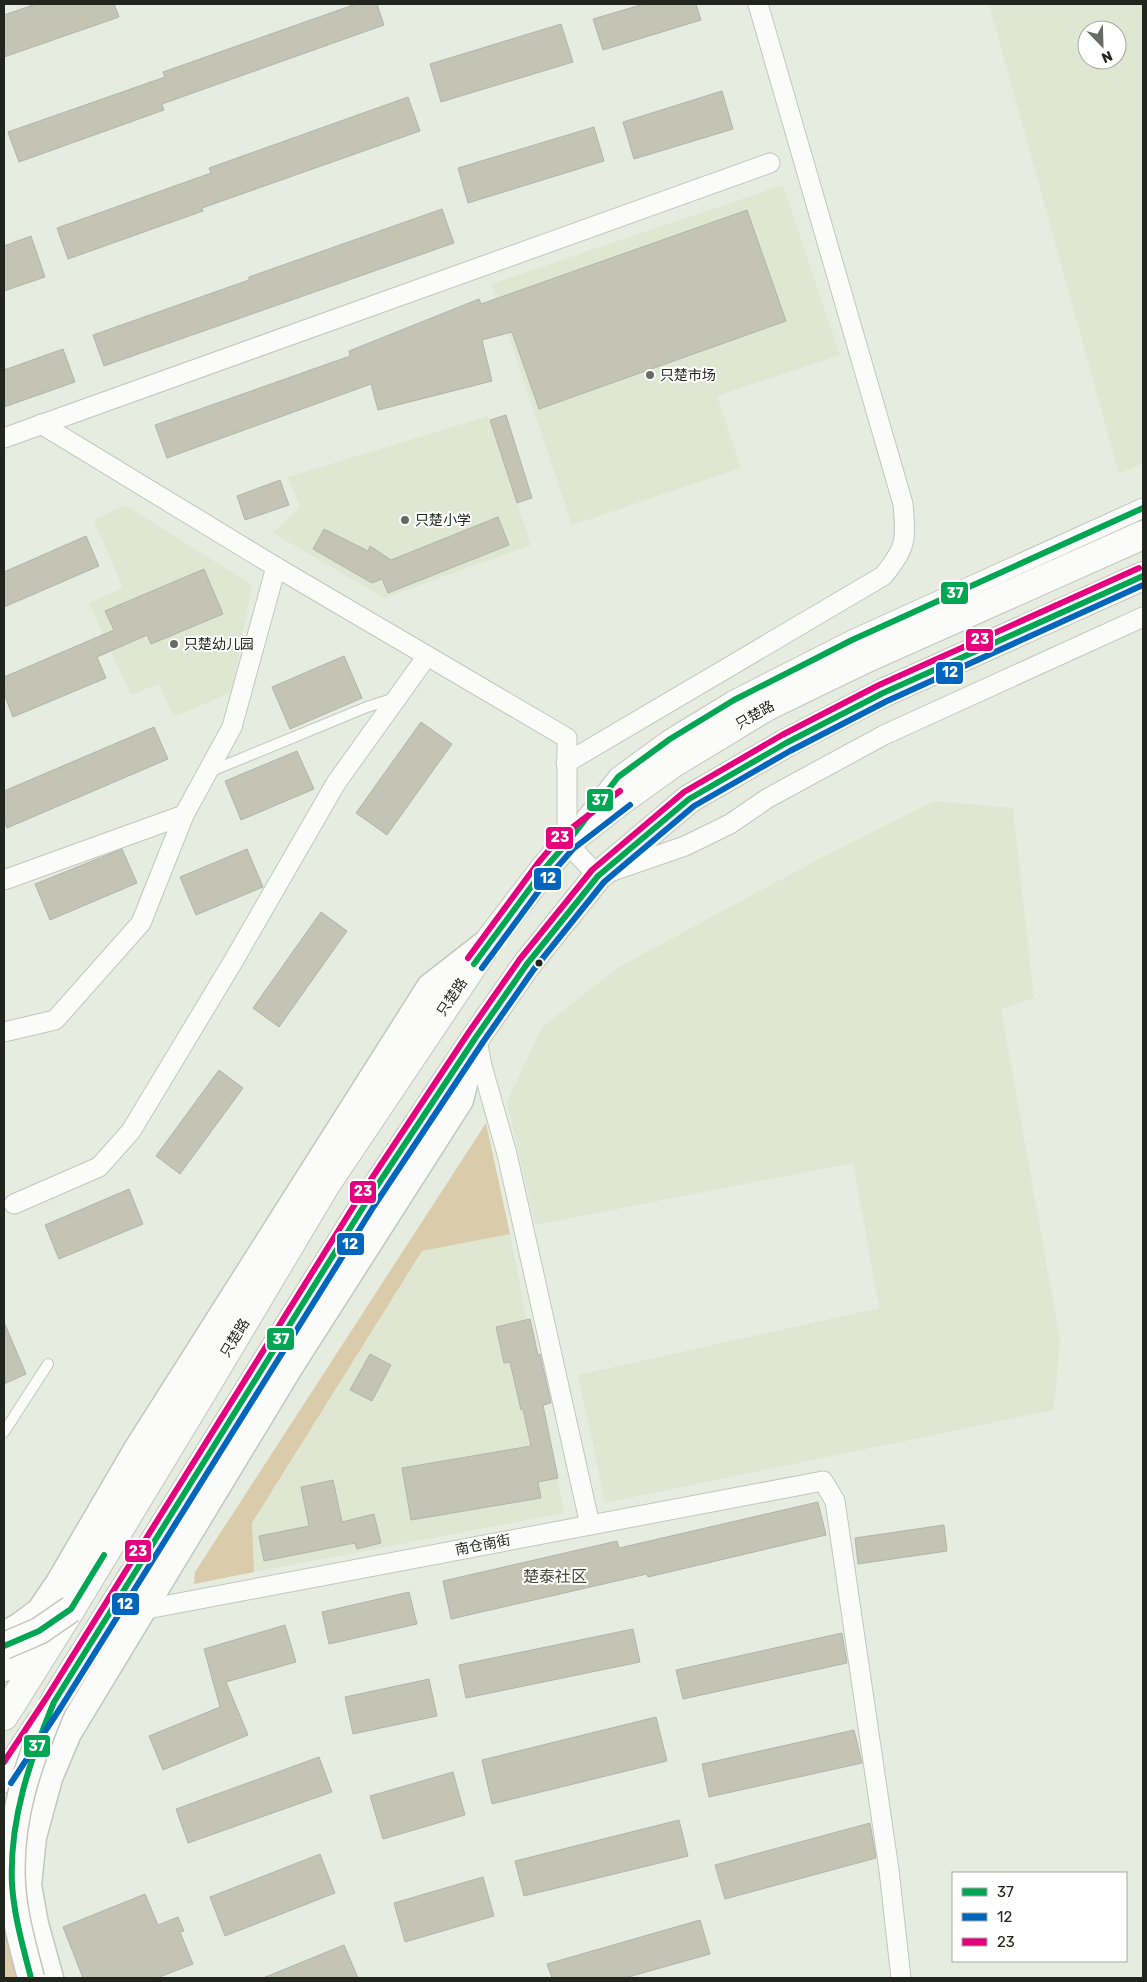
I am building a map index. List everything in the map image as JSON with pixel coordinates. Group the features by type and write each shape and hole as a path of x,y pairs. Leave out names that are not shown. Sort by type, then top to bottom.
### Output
{"main road":[{"name":"只楚路","path":"4,1716 204,1391 325,1186 490,940 545,868 568,843 619,802 672,764 766,707 865,659 1143,535"},
{"path":"4,1778 54,1702 367,1201 476,1036 527,964 598,876 689,800 786,743 883,692 1143,576"},
{"path":"4,1668 58,1583 136,1450 430,987 490,940"},
{"path":"4,1836 289,1368 460,1100 476,1036"},
{"path":"4,1646 39,1631 71,1609"},
{"path":"4,1634 20,1626 40,1610"},
{"path":"31,1978 17,1921 12,1884 13,1847 17,1806 29,1762 54,1702"},
{"path":"50,1978 35,1924 28,1885 33,1837 49,1778 68,1733"}],"street":[{"path":"566,763 883,576 898,559 906,536 903,504 758,4"},
{"path":"4,438 770,163"},
{"path":"41,424 276,567 567,738 568,843 598,876 694,842 730,824 768,798 884,736 1143,617"},
{"path":"568,843 618,777 670,739 734,700 852,640 1143,508"},
{"path":"4,1032 55,1020 141,923 184,815 232,727 276,567"},
{"path":"14,1204 99,1167 131,1131 234,960 336,783 427,656"},
{"path":"4,880 184,815"},
{"path":"476,1036 482,1066 507,1154 590,1525"},
{"name":"南仓南街","path":"142,1610 823,1481 834,1501 836,1510 889,1870 900,1978"}],"lane":[{"path":"207,773 367,707 398,697"},
{"path":"4,1432 48,1364"}],"shaded area":[{"path":"989,4 1143,4 1143,463 1119,474"},
{"name":"只楚市场","path":"783,185 840,355 717,396 741,468 572,525 491,284"},
{"name":"只楚小学","path":"488,416 531,545 384,598 273,533 300,507 288,477"},
{"name":"只楚幼儿园","path":"125,505 252,585 232,692 174,717 159,684 131,695 89,603 123,588 94,520"},
{"path":"934,801 1013,808 1034,998 1001,1009 1060,1339 1054,1410 605,1503 578,1375 879,1308 853,1163 535,1225 507,1102 542,1027 619,967 815,861"},
{"path":"486,1123 510,1234 422,1251 252,1523 254,1572 194,1584 195,1572"},
{"path":"510,1234 564,1513 254,1572 252,1523 422,1251"},
{"path":"4,1927 17,1978 4,1978"}],"building":[{"path":"36,4 114,4 119,17 4,57 4,15"},
{"path":"356,4 377,4 384,25 162,104 164,110 19,162 8,132 165,77 163,72"},
{"path":"644,4 696,4 701,20 603,50 593,19"},
{"path":"561,24 573,62 441,102 430,64"},
{"path":"722,91 733,129 634,159 623,122"},
{"path":"408,97 420,131 202,208 203,211 68,259 57,228 211,173 209,168"},
{"path":"594,127 604,161 468,203 458,168"},
{"path":"442,209 454,243 104,366 93,335 249,280 249,277"},
{"path":"747,210 786,321 539,409 512,332 482,340 492,381 378,410 371,384 167,458 155,425 350,356 349,351 479,299 481,304"},
{"path":"31,236 45,277 4,291 4,246"},
{"path":"63,349 75,382 4,407 4,370"},
{"path":"506,415 532,498 517,503 490,420"},
{"path":"280,480 289,505 245,520 237,496"},
{"path":"498,517 509,545 388,593 382,579 372,583 313,549 324,529 368,551 370,546 391,560"},
{"path":"86,536 99,566 4,607 4,572"},
{"path":"204,569 223,614 151,644 147,635 97,657 106,678 13,717 4,694 4,677 114,630 105,611"},
{"path":"344,656 362,698 290,729 272,687"},
{"path":"421,722 452,744 387,835 356,813"},
{"path":"154,727 168,759 7,828 4,820 4,791"},
{"path":"297,751 314,789 241,820 225,781"},
{"path":"122,849 137,883 50,920 35,884"},
{"path":"247,849 263,887 196,915 180,877"},
{"path":"321,912 347,931 279,1027 253,1008"},
{"path":"219,1070 243,1088 180,1174 156,1156"},
{"path":"129,1189 143,1224 59,1259 45,1225"},
{"path":"530,1319 551,1403 543,1405 558,1478 538,1482 541,1498 411,1520 402,1468 531,1446 510,1362 504,1363 496,1327"},
{"path":"4,1322 26,1374 4,1384"},
{"path":"370,1354 391,1365 372,1401 350,1390"},
{"path":"333,1480 342,1522 374,1514 381,1543 357,1549 355,1543 264,1561 259,1536 309,1526 301,1487"},
{"path":"818,1502 826,1535 648,1577 647,1574 451,1619 443,1581 617,1541 619,1548"},
{"path":"944,1525 947,1551 858,1564 855,1538"},
{"path":"409,1592 417,1624 329,1644 322,1612"},
{"path":"285,1625 296,1662 226,1682 248,1735 163,1770 149,1736 220,1707 204,1649"},
{"path":"633,1629 640,1662 466,1698 459,1665"},
{"path":"842,1633 847,1663 683,1699 676,1670"},
{"path":"429,1679 437,1716 353,1734 345,1697"},
{"path":"656,1717 667,1761 492,1804 482,1760"},
{"path":"854,1730 862,1763 709,1797 702,1764"},
{"path":"319,1757 332,1792 188,1843 176,1809"},
{"path":"453,1772 465,1815 383,1839 370,1796"},
{"path":"679,1820 688,1856 524,1896 515,1861"},
{"path":"870,1823 876,1858 725,1899 715,1865"},
{"path":"320,1854 335,1893 225,1936 210,1897"},
{"path":"483,1877 494,1916 405,1942 394,1903"},
{"path":"145,1894 158,1925 178,1917 184,1931 180,1932 193,1964 157,1978 83,1978 63,1927"},
{"path":"700,1920 710,1954 625,1978 552,1978 547,1964"},
{"path":"344,1945 358,1978 263,1978"}],"transit line":[{"name":"37","path":"474,964 545,868 567,843 618,777 670,739 734,700 852,640 1143,508"},
{"name":"23","path":"4,1762 47,1697 360,1196 520,959 592,870 684,792 782,735 879,685 1139,568"},
{"name":"37","path":"31,1978 15,1908 12,1860 18,1814 29,1768 54,1702 367,1201 527,964 598,876 689,799 786,743 883,693 1143,576"},
{"name":"12","path":"11,1783 61,1707 374,1206 534,969 604,882 694,806 790,751 887,701 1143,585"},
{"name":"23","path":"468,958 538,863 560,837 620,791"},
{"name":"12","path":"482,968 552,873 573,849 630,805"},
{"name":"37","path":"4,1646 39,1631 71,1609 104,1555"}],"place":[{"name":"只楚市场","path":"650,375"},
{"name":"只楚小学","path":"405,520"},
{"name":"只楚幼儿园","path":"174,644"}],"district":[{"name":"楚泰社区","path":"555,1576"}]}
